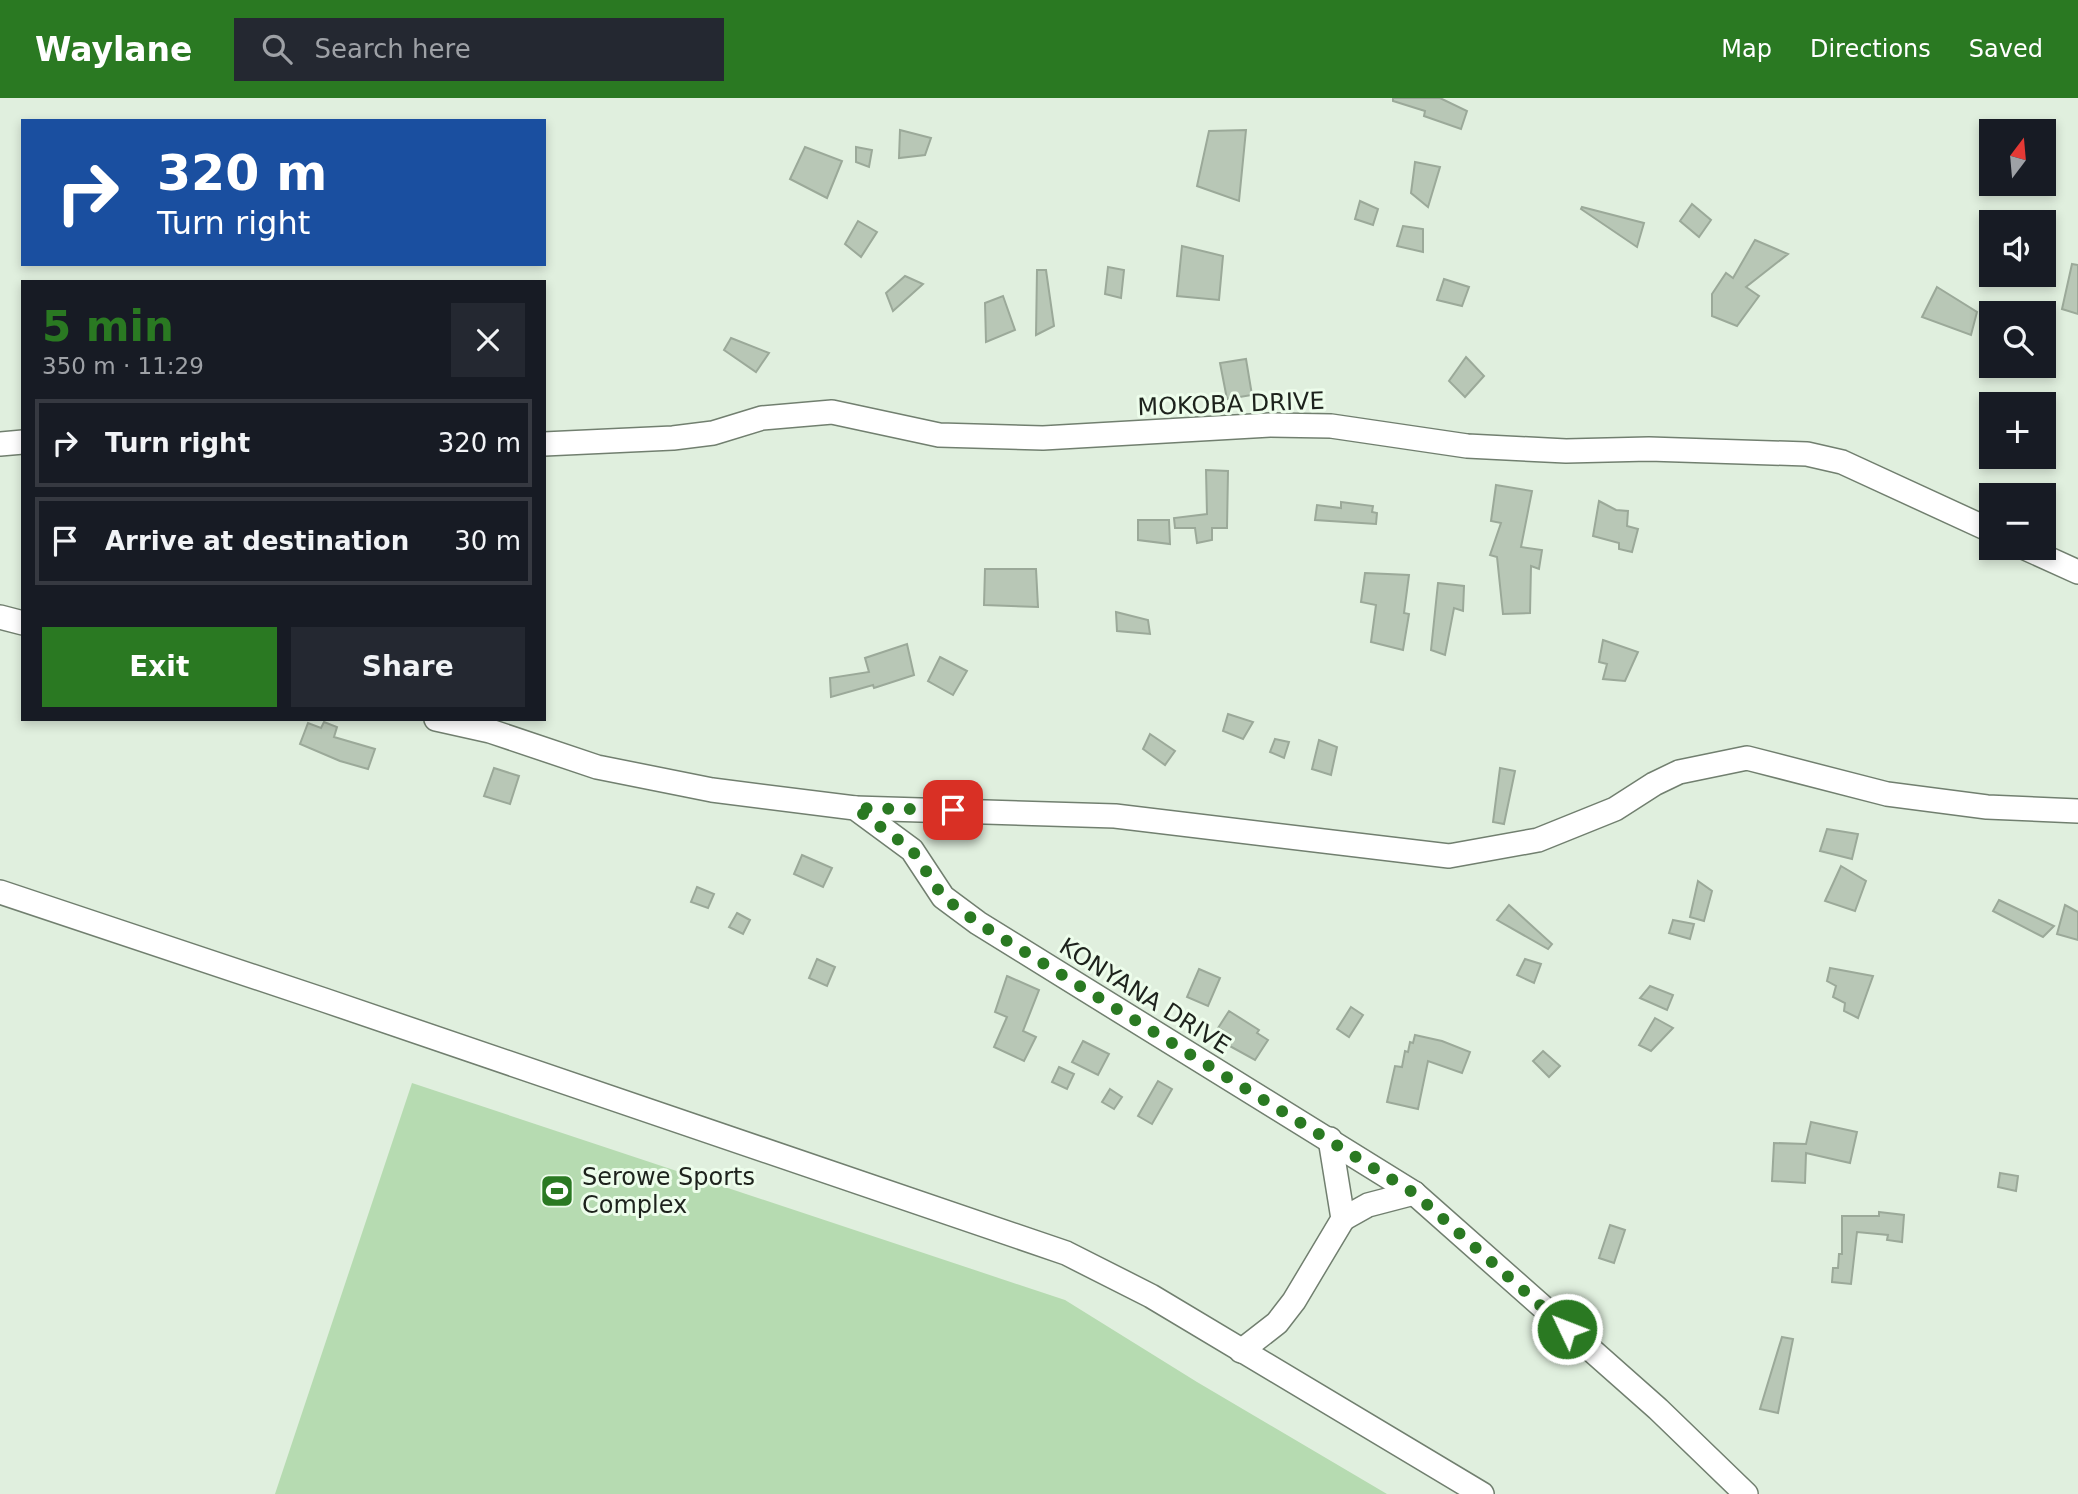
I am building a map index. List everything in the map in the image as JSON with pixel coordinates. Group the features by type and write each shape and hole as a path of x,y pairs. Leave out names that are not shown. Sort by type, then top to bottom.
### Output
{"street":[{"name":"MOKOBA DRIVE","path":"546,444 673,439 713,433 762,418 832,412 939,435 1043,438 1223,427 1318,426 1467,446 1566,451 1649,449 1807,454 1842,462 1979,525"},
{"path":"0,444 21,442"},
{"path":"2052,560 2078,572"},
{"path":"0,617 21,622"},
{"name":"KONYANA DRIVE","path":"445,721 490,731 597,767 712,790 855,808 912,850 943,897 978,923 1414,1193 1658,1409 1746,1494"},
{"path":"855,808 1115,816 1449,856 1538,840 1615,809 1654,784 1679,772 1747,758 1887,794 1987,807 2078,811"},
{"path":"0,892 1066,1253 1152,1296 1482,1494"},
{"path":"1330,1139 1343,1219"},
{"path":"1241,1351 1277,1323 1294,1301 1343,1219 1368,1205 1414,1193"}],"green space":[{"name":"Serowe Sports Complex","path":"412,1083 1065,1300 1197,1382 1387,1494 275,1494"}],"building":[{"path":"1393,98 1440,98 1467,111 1461,129 1424,116 1425,111 1393,101"},
{"path":"900,130 931,138 925,155 899,158"},
{"path":"1246,130 1239,201 1197,186 1209,131"},
{"path":"805,147 842,161 827,198 790,179"},
{"path":"856,147 872,150 869,167 856,162"},
{"path":"1415,162 1440,167 1428,207 1411,193"},
{"path":"1360,201 1378,209 1373,225 1355,219"},
{"path":"1692,204 1711,220 1699,237 1680,221"},
{"path":"1582,207 1644,223 1637,247 1581,209"},
{"path":"858,221 877,232 861,257 845,244"},
{"path":"1403,226 1423,229 1423,252 1397,246"},
{"path":"1755,240 1788,254 1746,287 1759,296 1737,326 1712,316 1712,294 1726,273 1733,278"},
{"path":"1182,246 1223,256 1219,300 1177,296"},
{"path":"2072,264 2078,265 2078,314 2062,309"},
{"path":"1108,267 1124,270 1121,298 1105,294"},
{"path":"1037,270 1046,270 1054,326 1036,335"},
{"path":"905,276 923,284 893,311 886,293"},
{"path":"1444,279 1469,287 1462,306 1437,300"},
{"path":"1937,287 1977,312 1971,335 1922,317"},
{"path":"1003,296 1015,330 986,342 985,303"},
{"path":"731,338 769,353 756,372 724,350"},
{"path":"1466,357 1484,376 1465,397 1449,381"},
{"path":"1246,359 1252,395 1227,399 1220,363"},
{"path":"1206,470 1228,471 1227,528 1212,528 1212,540 1197,543 1195,528 1175,528 1174,518 1207,514"},
{"path":"1496,485 1532,491 1521,547 1542,550 1539,569 1531,566 1530,613 1503,614 1497,557 1490,555 1501,523 1491,521"},
{"path":"1599,501 1616,510 1628,511 1627,526 1638,529 1632,552 1619,549 1619,543 1593,536"},
{"path":"1341,502 1373,506 1372,512 1377,513 1376,524 1315,520 1317,505 1341,508"},
{"path":"1138,520 1169,520 1170,544 1138,540"},
{"path":"985,569 1036,569 1038,607 984,605"},
{"path":"1365,573 1409,575 1404,613 1409,614 1403,650 1371,642 1376,605 1361,602"},
{"path":"1438,583 1464,586 1463,611 1454,608 1445,655 1431,650"},
{"path":"1116,612 1148,620 1150,634 1117,631"},
{"path":"1603,640 1638,652 1625,681 1603,679 1607,664 1599,662"},
{"path":"907,644 914,675 874,688 873,685 831,697 830,678 869,672 865,658"},
{"path":"940,657 967,671 953,695 928,681"},
{"path":"1228,714 1253,722 1243,739 1223,731"},
{"path":"324,722 337,727 334,737 375,749 368,769 340,761 300,744 308,723 321,728"},
{"path":"1150,734 1175,751 1165,765 1143,749"},
{"path":"1275,739 1289,742 1284,758 1270,752"},
{"path":"1319,740 1337,747 1331,775 1312,769"},
{"path":"494,768 519,776 510,804 484,796"},
{"path":"1500,768 1515,771 1504,824 1493,822"},
{"path":"1827,829 1858,834 1852,859 1820,851"},
{"path":"802,855 832,868 823,887 794,874"},
{"path":"1841,866 1866,881 1855,911 1825,901"},
{"path":"1698,881 1712,891 1704,921 1690,917"},
{"path":"697,887 714,894 708,908 691,902"},
{"path":"1999,900 2054,926 2043,937 1993,911"},
{"path":"1509,905 1552,944 1548,949 1497,920"},
{"path":"2065,905 2078,912 2078,940 2057,934"},
{"path":"737,913 750,920 743,934 729,927"},
{"path":"1673,920 1694,924 1690,939 1669,933"},
{"path":"817,959 835,967 827,986 809,978"},
{"path":"1525,959 1541,964 1534,983 1517,975"},
{"path":"1830,968 1873,976 1858,1018 1844,1011 1845,1003 1833,997 1836,986 1827,981"},
{"path":"1199,969 1220,978 1208,1006 1187,997"},
{"path":"1007,976 1039,990 1023,1031 1036,1037 1024,1061 994,1047 1007,1017 995,1012"},
{"path":"1650,986 1673,995 1667,1010 1640,998"},
{"path":"1351,1007 1363,1015 1349,1037 1337,1029"},
{"path":"1229,1011 1259,1030 1257,1033 1268,1040 1255,1060 1217,1039 1222,1030 1218,1028"},
{"path":"1655,1018 1673,1028 1651,1051 1639,1045"},
{"path":"1415,1035 1442,1041 1470,1052 1462,1073 1428,1061 1418,1109 1387,1102 1395,1066 1402,1067 1405,1051 1408,1052"},
{"path":"1083,1041 1109,1054 1098,1075 1072,1062"},
{"path":"1543,1051 1560,1066 1549,1077 1533,1061"},
{"path":"1059,1067 1074,1074 1067,1089 1052,1082"},
{"path":"1158,1081 1172,1089 1152,1124 1138,1116"},
{"path":"1110,1089 1122,1097 1114,1109 1102,1102"},
{"path":"1811,1122 1857,1132 1850,1163 1806,1153 1805,1183 1772,1181 1774,1143 1806,1144"},
{"path":"2000,1173 2018,1176 2016,1191 1998,1187"},
{"path":"1879,1212 1904,1215 1902,1242 1887,1240 1888,1235 1857,1232 1851,1284 1832,1282 1833,1268 1838,1268 1839,1254 1842,1254 1842,1216 1879,1216"},
{"path":"1610,1225 1625,1230 1614,1263 1599,1258"},
{"path":"1782,1337 1793,1339 1778,1413 1760,1409"}],"place":[{"name":"Serowe Sports Complex","path":"557,1191"}],"route":[{"path":"953,810 855,808 912,850 943,897 978,923 1414,1193 1567,1329"}]}
